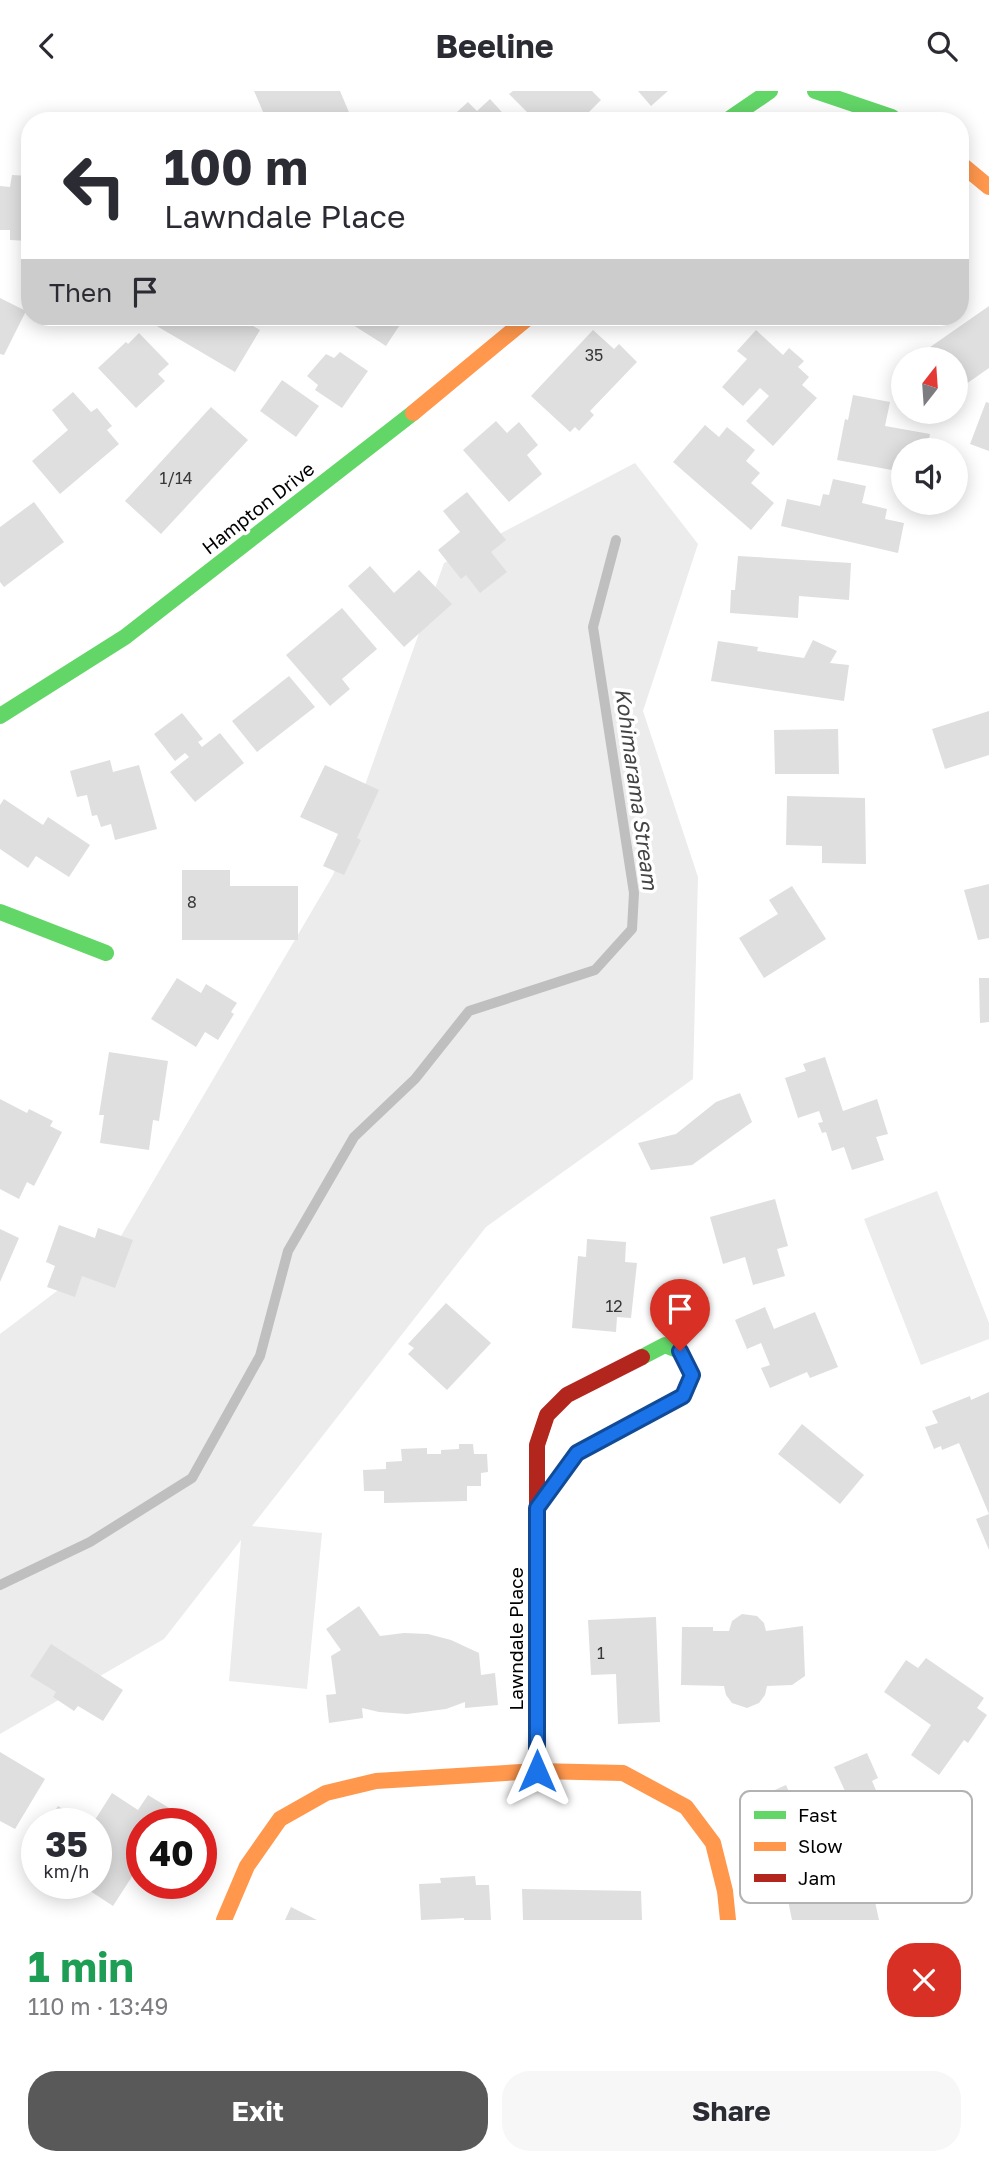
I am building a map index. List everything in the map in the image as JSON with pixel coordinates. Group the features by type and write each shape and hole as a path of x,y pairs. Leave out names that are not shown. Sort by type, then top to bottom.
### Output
{"street":[{"path":"739,112 770,91"},
{"path":"815,91 875,112"},
{"path":"863,91 887,112"},
{"path":"969,171 989,187"},
{"name":"Hampton Drive","path":"0,716 125,637 405,421 518,326"},
{"path":"0,912 106,953"},
{"name":"Lawndale Place","path":"537,1508 577,1453 683,1396 692,1375 680,1351 665,1345 567,1395 547,1415 537,1445 537,1508 537,1771"},
{"path":"224,1920 247,1866 280,1819 326,1793 376,1781 537,1771 623,1773 686,1807 713,1843 725,1891 728,1920"}],"shaded area":[{"path":"635,463 698,544 643,711 698,877 693,1079 486,1227 252,1526 322,1533 307,1689 229,1681 241,1540 164,1639 0,1734 0,1334 114,1248 333,875 444,563"},
{"path":"937,1191 989,1323 989,1339 921,1365 864,1219"}],"building":[{"path":"254,91 340,91 349,112 263,112"},
{"path":"513,91 592,91 601,100 589,112 527,112 509,94"},
{"path":"638,91 668,91 651,106"},
{"path":"490,99 502,112 457,112 468,102 477,111"},
{"path":"12,175 21,176 21,241 10,240 10,230 0,230 0,186 10,187"},
{"path":"0,298 21,308 21,321 4,355 0,354"},
{"path":"989,306 989,368 968,383 968,347 930,347 960,326 969,326 969,320"},
{"path":"157,326 253,326 260,330 235,372"},
{"path":"355,326 399,326 386,346"},
{"path":"593,330 614,349 619,344 637,362 590,411 594,415 579,431 575,427 570,432 531,396"},
{"path":"756,330 783,355 789,348 804,361 798,367 809,377 802,385 817,398 773,446 746,421 769,396 760,388 743,406 722,387 747,359 737,351"},
{"path":"139,333 169,364 158,374 165,381 136,408 98,368"},
{"path":"340,352 368,371 342,408 315,390 318,385 307,376 326,354 334,358"},
{"path":"282,380 319,406 296,437 260,411"},
{"path":"73,392 91,412 97,408 112,426 107,430 119,444 60,494 32,461 68,430 52,410"},
{"path":"853,395 890,402 885,426 930,434 929,438 891,438 891,470 837,460 845,419 848,420"},
{"path":"986,402 989,403 989,451 970,444"},
{"path":"211,407 248,440 161,534 125,501"},
{"path":"496,421 507,433 519,422 538,445 527,455 542,474 509,502 463,450"},
{"path":"705,425 719,437 727,427 755,450 746,461 760,473 751,483 774,503 751,530 673,462"},
{"path":"833,479 866,486 862,503 887,509 885,519 904,523 898,553 781,526 787,499 820,506 823,494 829,495"},
{"path":"467,492 506,540 491,552 507,572 480,593 466,575 461,579 438,550 460,532 443,511"},
{"path":"34,502 64,542 4,587 0,582 0,527"},
{"path":"738,556 851,563 849,600 799,596 798,618 730,613 731,590 735,590"},
{"path":"370,566 394,593 419,570 452,604 404,647 348,586"},
{"path":"342,608 377,649 342,679 350,689 330,706 286,655"},
{"path":"813,640 837,651 830,663 849,665 844,701 711,681 718,641 758,647 757,651 804,658"},
{"path":"289,676 315,707 257,752 232,721"},
{"path":"989,711 989,755 945,769 932,729"},
{"path":"182,713 203,739 198,742 202,747 220,733 244,763 195,802 170,772 189,757 185,753 175,761 154,734"},
{"path":"838,729 839,774 775,774 774,730"},
{"path":"110,760 113,772 139,765 157,829 115,840 111,824 101,827 97,815 92,816 87,795 77,797 70,771"},
{"path":"325,765 379,790 357,838 361,840 344,875 323,866 338,834 300,817"},
{"path":"787,796 865,798 866,864 822,863 822,846 786,845"},
{"path":"4,799 43,825 48,817 90,845 69,877 36,856 28,868 0,849 0,805"},
{"path":"182,870 230,870 230,886 298,886 298,940 182,940"},
{"path":"989,884 989,938 978,940 964,890"},
{"path":"792,886 826,939 764,978 739,938 778,914 769,900"},
{"path":"177,978 201,993 206,984 237,1003 231,1012 234,1014 218,1040 205,1032 196,1047 151,1019"},
{"path":"979,978 989,978 989,1022 980,1023"},
{"path":"109,1052 168,1061 159,1121 153,1120 149,1150 100,1143 104,1115 99,1115"},
{"path":"825,1057 843,1111 877,1099 888,1134 876,1137 884,1160 852,1170 844,1147 832,1151 826,1132 822,1133 818,1123 823,1122 819,1111 798,1118 785,1078 806,1071 803,1064"},
{"path":"740,1093 752,1122 692,1165 651,1170 638,1143 676,1134 716,1102"},
{"path":"0,1099 27,1113 29,1109 53,1121 50,1126 62,1132 34,1186 27,1182 19,1199 0,1189"},
{"path":"775,1199 788,1246 777,1249 785,1276 753,1285 745,1257 723,1264 710,1217"},
{"path":"59,1225 95,1238 98,1228 133,1240 115,1288 82,1276 75,1297 47,1287 55,1266 46,1262"},
{"path":"0,1229 19,1238 0,1282"},
{"path":"587,1239 626,1242 625,1262 637,1263 631,1318 617,1317 616,1332 572,1328 578,1256 586,1257"},
{"path":"446,1303 491,1343 447,1390 408,1354 414,1348 408,1344"},
{"path":"765,1307 774,1329 815,1312 838,1367 810,1378 807,1372 770,1388 761,1368 770,1365 761,1343 747,1349 735,1320"},
{"path":"989,1392 989,1514 959,1443 942,1450 941,1446 934,1449 925,1427 938,1423 932,1411 970,1396 971,1400"},
{"path":"802,1424 864,1475 840,1504 778,1454"},
{"path":"459,1444 473,1444 474,1454 487,1454 488,1472 481,1473 481,1486 467,1486 467,1501 384,1503 384,1491 364,1491 363,1470 386,1469 386,1462 402,1461 401,1449 427,1448 427,1454 441,1454 441,1450 459,1449"},
{"path":"989,1514 989,1550 976,1519"},
{"path":"359,1606 380,1636 428,1634 451,1640 479,1653 481,1675 495,1673 498,1705 465,1708 465,1702 446,1709 407,1714 362,1708 363,1718 329,1723 326,1695 336,1694 331,1656 341,1650 326,1629"},
{"path":"742,1614 757,1616 764,1623 766,1631 803,1626 805,1676 792,1685 767,1686 759,1703 747,1708 732,1703 724,1686 681,1685 682,1627 713,1627 713,1631 729,1631 732,1621"},
{"path":"656,1617 660,1722 618,1724 616,1674 591,1675 588,1620"},
{"path":"51,1644 123,1690 103,1721 78,1706 74,1711 53,1697 56,1692 30,1676"},
{"path":"926,1658 984,1698 977,1708 987,1715 968,1743 964,1740 939,1775 911,1755 931,1725 884,1692 906,1660 918,1668"},
{"path":"0,1752 45,1779 28,1808 21,1808 21,1819 15,1829 0,1821"},
{"path":"867,1753 878,1778 872,1781 876,1791 845,1791 834,1767"},
{"path":"786,1785 789,1791 773,1791"},
{"path":"112,1793 135,1808 126,1808 126,1886 113,1906 102,1899 112,1899 112,1808 102,1808"},
{"path":"148,1795 169,1808 139,1808"},
{"path":"475,1876 476,1885 489,1885 491,1920 421,1920 419,1884 441,1883 440,1878"},
{"path":"522,1889 641,1891 642,1920 523,1920"},
{"path":"788,1903 875,1903 879,1920 792,1920"},
{"path":"291,1907 317,1920 285,1920"}],"waterway":[{"name":"Kohimarama Stream","path":"0,1585 90,1542 192,1478 260,1356 288,1251 354,1137 415,1079 469,1011 595,970 632,929 634,893 593,627 616,540"}],"traffic: fast":[{"path":"739,112 770,91"},
{"path":"815,91 877,112"},
{"path":"0,716 125,637 413,413"},
{"path":"0,912 106,953"},
{"path":"537,1508 577,1453 683,1396 692,1375 680,1351 665,1345 642,1357"}],"traffic: slow":[{"path":"969,171 989,187"},
{"path":"413,413 518,326"},
{"path":"224,1920 247,1866 280,1819 326,1793 376,1781 537,1771 623,1773 686,1807 713,1843 725,1891 728,1920"}],"traffic: jam":[{"path":"537,1771 537,1445 547,1415 567,1395 642,1357"}],"route":[{"path":"537,1771 537,1508 577,1453 683,1396 692,1375 680,1351"}]}
